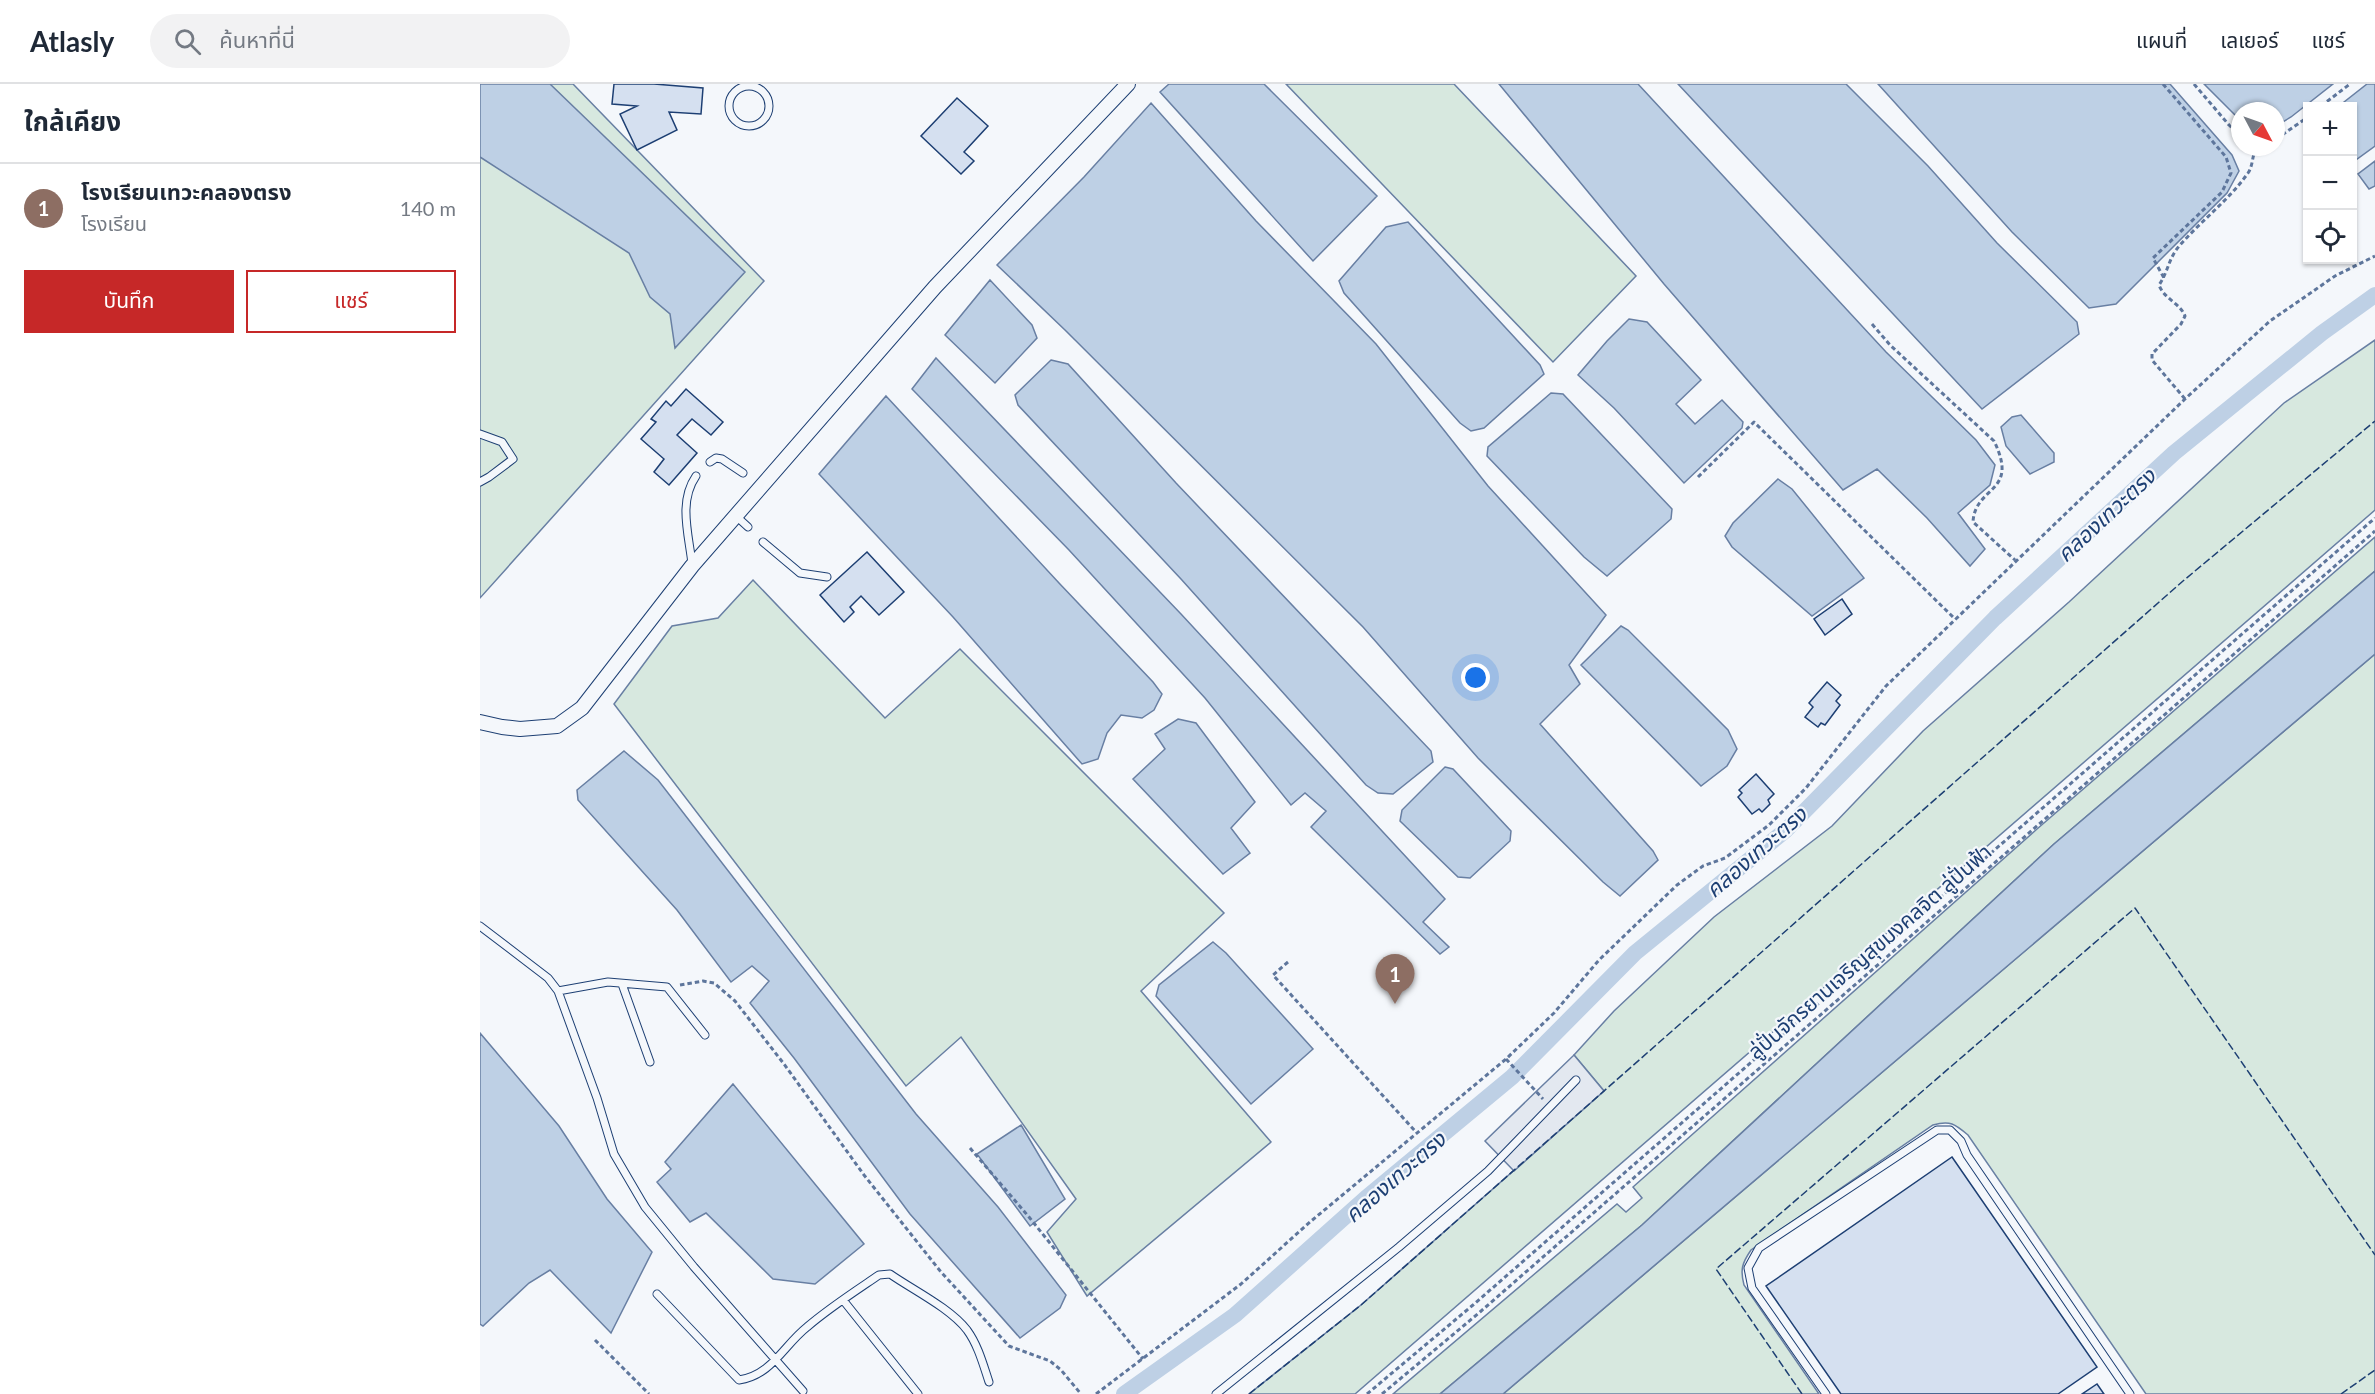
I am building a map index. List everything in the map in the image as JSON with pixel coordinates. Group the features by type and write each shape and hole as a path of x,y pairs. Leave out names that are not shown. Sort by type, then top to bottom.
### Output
{"street":[{"path":"480,722 520,729 557,726 582,708 693,566 935,287 1128,84"}],"lane":[{"path":"739,86 752,87 763,92 767,98 765,117 755,125 742,125 736,122 729,111 730,98 739,86"},
{"path":"480,434 502,442 513,459 480,482"},
{"path":"710,462 716,458 722,459 743,473"},
{"path":"693,566 685,502 688,487 696,476"},
{"path":"736,516 748,527"},
{"path":"763,542 800,573 827,577"},
{"path":"480,926 548,978 558,991 597,1098 614,1154 645,1207 694,1267 803,1391"},
{"path":"558,991 599,983 667,987 705,1035"},
{"path":"622,984 650,1062"},
{"path":"1216,1394 1399,1247 1488,1171 1576,1080"},
{"path":"1826,1394 1752,1288 1748,1268 1759,1248 1937,1130 1950,1130 1961,1141 1967,1155 2130,1394"},
{"path":"657,1294 739,1380 758,1375 776,1360 800,1332 879,1275 890,1274 954,1316 966,1328 975,1342 989,1382"},
{"path":"843,1300 918,1394"}],"path":[{"path":"2163,84 2226,157 2231,173 2222,192 2153,258 2164,278"},
{"path":"2194,84 2231,127"},
{"path":"2326,102 2350,84"},
{"path":"2285,133 2303,120"},
{"path":"2186,399 2152,360 2152,354 2181,324 2185,316 2183,310 2162,292 2159,285 2168,271 2167,263 2180,245 2214,212 2247,174 2253,156"},
{"path":"1096,1394 1241,1284 1416,1132 1506,1059 1554,1013 1614,945 1677,885 1703,866 1725,858 1768,825 1806,788 1886,686 2270,321 2335,276 2375,256"},
{"path":"1872,324 1906,360 1994,441 2000,454 2003,470 2001,479 1980,504 1974,514 1973,522 2015,561"},
{"path":"1698,477 1754,423 1955,619"},
{"path":"1367,1394 1500,1281 2375,518"},
{"name":"ลู่ปั่นจักรยานเจริญสุขมงคลจิต ลู่ปั่นฟ้า","path":"1382,1394 1498,1297 2375,531"},
{"path":"1288,962 1273,975 1416,1132"},
{"path":"667,987 703,981 714,983 722,988 759,1032 864,1175 941,1272 1009,1346 1050,1361 1061,1370 1081,1394"},
{"path":"1506,1059 1537,1092"},
{"path":"970,1148 1029,1217 1143,1359"},
{"path":"596,1340 649,1394"}],"shaded area":[{"path":"480,84 573,84 764,281 480,598"},
{"path":"1286,84 1454,84 1636,276 1553,362"},
{"path":"2375,340 2375,510 1355,1394 1249,1394 1361,1305 1604,1091 1574,1055 1614,1011 1714,917 1832,826 1923,731 2069,602 2284,403"},
{"path":"2375,537 2375,571 2054,844 1642,1225 1440,1394 1393,1394 1617,1204 1626,1212 1642,1198 1633,1187 2037,829"},
{"path":"753,580 885,718 960,649 1224,913 1141,991 1271,1142 1087,1296 1047,1232 1076,1199 961,1037 906,1086 614,704 672,626 718,618"},
{"path":"2375,654 2375,1394 2146,1394 1968,1135 1956,1126 1944,1123 1933,1125 1751,1250 1746,1259 1742,1271 1744,1285 1819,1394 1503,1394"},
{"path":"1574,1055 1604,1091 1514,1171 1485,1141"}],"water":[{"path":"480,84 550,84 745,272 675,348 670,314 650,297 629,253 480,157"},
{"path":"1169,84 1264,84 1377,196 1313,261 1160,92"},
{"path":"1499,84 1638,84 1886,352 1976,440 1995,465 1990,485 1958,513 1985,549 1970,566 1927,518 1877,469 1843,490 1664,284"},
{"path":"1678,84 1846,84 1928,166 1997,243 2077,322 2079,334 1982,409"},
{"path":"1878,84 2170,84 2231,154 2239,171 2227,193 2116,304 2089,308 2012,232"},
{"path":"2204,84 2333,84 2310,102 2303,102 2303,108 2285,121 2285,102 2231,102 2231,111"},
{"path":"2367,84 2375,84 2375,146 2357,159 2357,102 2344,102"},
{"path":"1151,103 1256,221 1376,344 1488,486 1606,615 1569,665 1580,684 1540,724 1653,851 1658,860 1620,896 1603,882 1478,758 1363,627 997,265 1084,177"},
{"path":"2375,161 2375,186 2369,189 2358,174"},
{"path":"1408,222 1540,365 1544,374 1484,428 1471,431 1460,423 1344,293 1339,281 1386,227"},
{"path":"990,280 1032,325 1037,338 995,383 945,335"},
{"path":"1629,319 1647,322 1701,380 1676,404 1695,424 1722,400 1743,422 1742,428 1684,483 1614,408 1578,375"},
{"path":"936,358 1181,614 1445,899 1423,922 1449,947 1440,954 1311,827 1326,811 1305,793 1291,805 1205,698 1069,550 912,389"},
{"path":"1051,360 1068,364 1176,483 1431,751 1433,762 1393,794 1378,793 1366,785 1181,579 1018,405 1015,395"},
{"path":"1551,393 1563,394 1672,509 1671,519 1607,576 1584,557 1487,456 1488,447"},
{"path":"886,396 1162,694 1154,710 1142,718 1121,715 1107,733 1098,759 1082,764 953,617 819,474"},
{"path":"2021,415 2054,453 2054,462 2030,474 2006,446 2001,427 2012,417"},
{"path":"1778,479 1792,489 1864,578 1812,616 1732,547 1725,536 1733,523"},
{"path":"2375,571 2375,654 1503,1394 1440,1394 1642,1225 2054,844"},
{"path":"1621,626 1628,630 1728,730 1737,749 1727,766 1701,786 1581,665"},
{"path":"1178,719 1196,723 1255,802 1231,828 1250,853 1223,874 1133,779 1165,749 1155,734"},
{"path":"624,751 658,780 916,1114 998,1207 1066,1295 1060,1308 1020,1338 910,1214 794,1058 750,1003 769,981 752,966 731,982 677,910 578,800 577,790"},
{"path":"1445,767 1453,769 1511,831 1510,841 1470,878 1458,877 1400,821 1402,810"},
{"path":"1213,942 1226,953 1313,1049 1251,1104 1156,996 1159,985"},
{"path":"480,1033 559,1126 607,1199 652,1252 611,1333 550,1270 529,1283 483,1326 480,1324"},
{"path":"733,1084 864,1244 815,1284 773,1279 706,1213 690,1222 657,1182 671,1169 665,1162"},
{"path":"1021,1125 1065,1199 1030,1226 977,1154"}],"building":[{"path":"614,84 703,88 701,114 669,112 677,130 637,150 620,114 637,106 612,104"},
{"path":"957,98 988,126 964,152 974,161 961,174 921,136"},
{"path":"686,389 723,422 711,435 692,419 677,435 697,453 669,485 654,472 664,459 641,439 656,422 651,419 666,401 671,406"},
{"path":"867,552 904,592 879,615 861,596 850,607 854,612 844,622 820,595"},
{"path":"1842,599 1852,614 1825,635 1814,619"},
{"path":"1827,682 1841,695 1836,701 1840,705 1825,725 1821,723 1818,727 1805,717 1813,707 1809,703"},
{"path":"1756,774 1774,794 1768,800 1770,804 1762,812 1759,809 1752,814 1738,797 1742,793 1739,790"},
{"path":"1952,1157 2097,1367 2058,1394 1841,1394 1766,1286"},
{"path":"2097,1384 2104,1394 2082,1394"}],"waterway":[{"name":"คลองเทวะตรง","path":"1124,1394 1235,1315 1366,1198 1512,1077 1635,953 1786,830 1995,618 2174,453 2322,333 2375,295"}],"fence":[{"path":"1249,1394 1361,1305 2183,581 2375,421"},
{"path":"1802,1394 1716,1269 2135,908 2375,1255"},
{"path":"2341,1394 2375,1370"}],"place":[{"name":"โรงเรียนเทวะคลองตรง","path":"1395,1004"}]}
